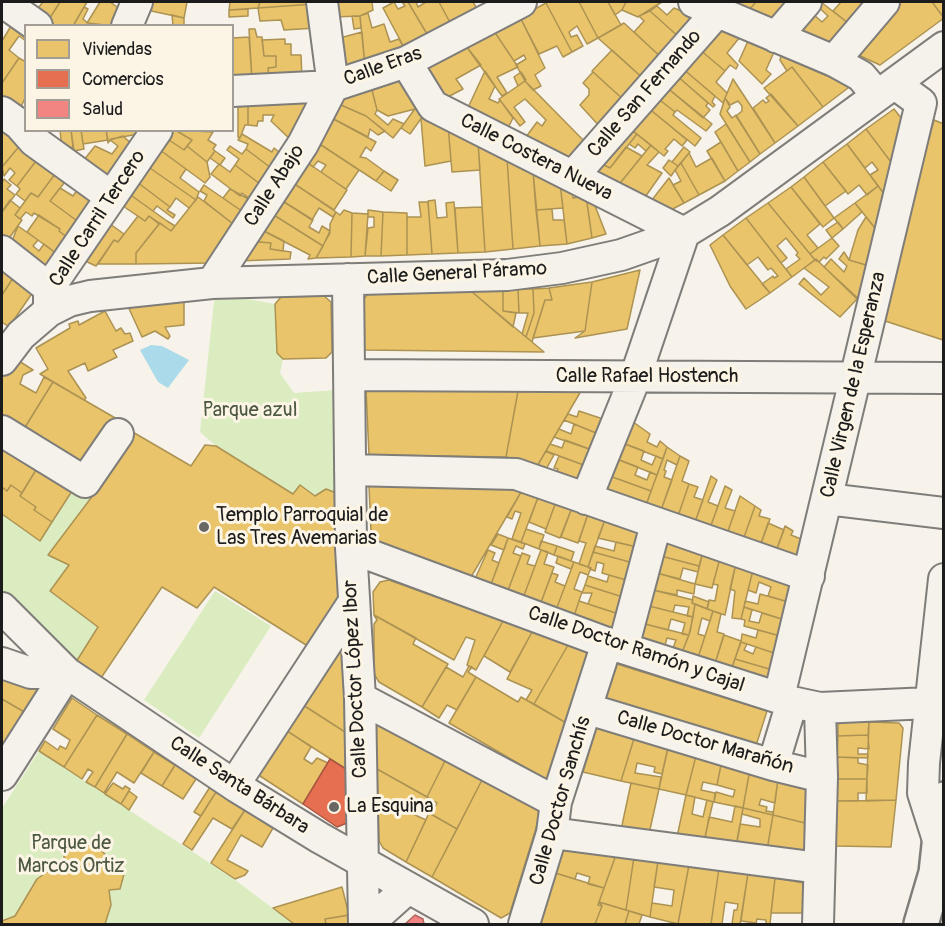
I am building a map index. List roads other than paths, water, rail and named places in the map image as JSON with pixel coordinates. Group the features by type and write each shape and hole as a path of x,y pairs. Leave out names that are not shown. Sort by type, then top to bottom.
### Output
{"main road":[{"path":"921,924 936,873 944,799"}],"street":[{"path":"3,2 34,24"},
{"path":"128,24 137,2"},
{"path":"322,2 333,86"},
{"path":"776,37 806,2"},
{"path":"834,61 884,2"},
{"name":"Calle Eras","path":"234,91 333,86 406,62 506,5"},
{"name":"Calle Virgen de la Esperanza","path":"706,7 834,61 886,90 932,108 856,377 809,576 797,702 773,765"},
{"name":"Calle San Fernando","path":"573,176 706,7"},
{"name":"Calle General Páramo","path":"2,360 49,299 69,301 90,296 212,283 507,274 562,268 621,255 684,233 720,211 944,46"},
{"name":"Calle Costera Nueva","path":"406,62 433,106 684,233"},
{"name":"Calle Abajo","path":"212,283 303,144 333,86"},
{"path":"26,132 34,141 110,196"},
{"name":"Calle Carril Tercero","path":"49,299 110,196 156,132"},
{"path":"586,499 634,378 684,233"},
{"path":"2,251 49,299"},
{"name":"Calle Doctor López Ibor","path":"348,279 351,548 360,698 362,862 366,924"},
{"name":"Calle Rafael Hostench","path":"350,375 944,378"},
{"path":"2,431 85,482 118,434"},
{"path":"350,470 516,474 809,576"},
{"path":"827,499 944,513"},
{"name":"Calle Doctor Sanchís","path":"524,924 552,833 556,802 588,709 615,646 656,524"},
{"name":"Calle Doctor Ramón y Cajal","path":"351,548 615,646 797,702 929,704"},
{"path":"939,844 923,793 929,704 944,579"},
{"path":"234,785 353,603"},
{"name":"Calle Santa Bárbara","path":"2,608 67,673 234,785 362,862 473,924"},
{"path":"2,663 31,673 67,673"},
{"path":"2,775 67,673"},
{"path":"360,698 556,802"},
{"name":"Calle Virgen de la Esperanza","path":"797,702 822,777 818,924"},
{"name":"Calle Doctor Marañón","path":"588,709 773,765 822,777"},
{"path":"552,833 819,868"},
{"path":"366,924 408,888"}],"water":[{"path":"151,345 162,346 189,360 168,388 158,382 140,350"}],"place":[{"name":"Templo Parroquial de Las Tres Avemarias","path":"204,527"},
{"name":"La Esquina","path":"334,807"}],"park label":[{"name":"Parque azul","path":"250,411"},
{"name":"Parque de Marcos Ortiz","path":"71,856"}]}
